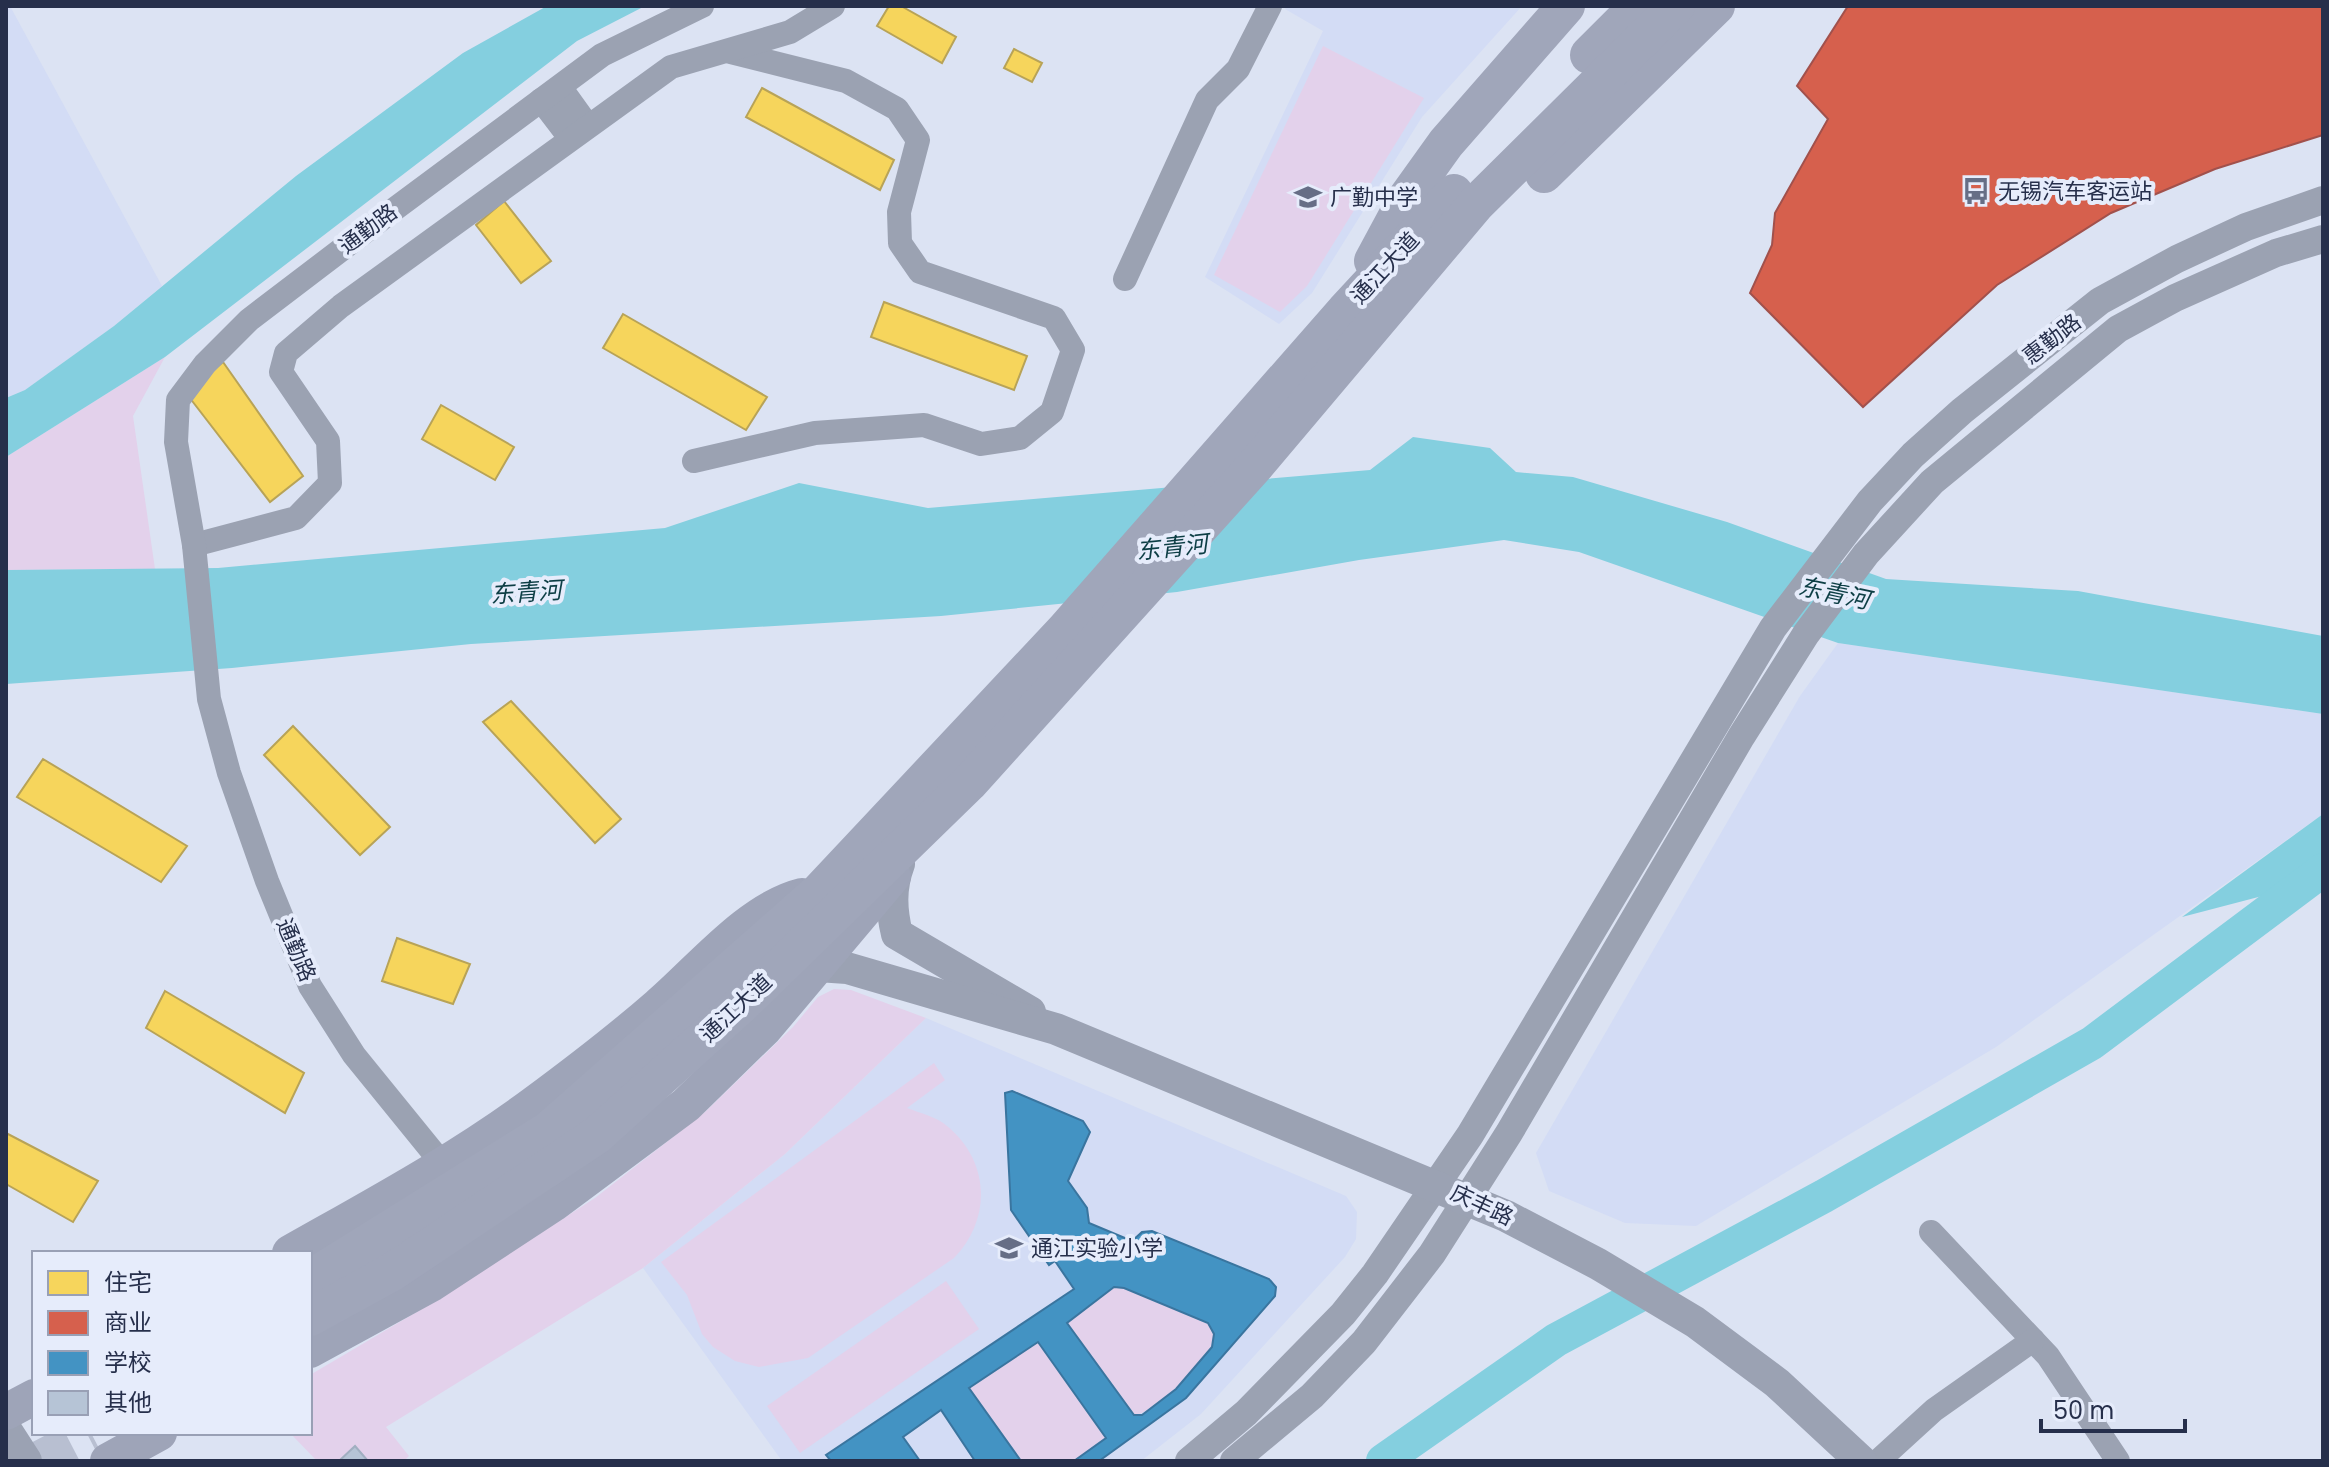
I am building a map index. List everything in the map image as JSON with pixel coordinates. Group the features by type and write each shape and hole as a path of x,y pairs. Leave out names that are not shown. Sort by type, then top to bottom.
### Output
{"highway":[{"path":"1345,311 1408,196 1438,154 1514,61 1566,6"},
{"name":"通江大道","path":"312,1278 549,1130 819,892 1065,630 1345,311 1454,193 1638,6"},
{"name":"通江大道","path":"312,1316 392,1272 597,1135 901,859 1108,633 1254,467 1476,204 1676,6"},
{"path":"1396,300 1481,235 1716,6"}],"main road":[{"path":"312,1349 431,1284 553,1204 686,1105 765,1028 818,966 901,859"},
{"path":"901,859 892,914 897,934 987,984 1056,1029"},
{"path":"294,1251 445,1167 534,1104 657,1007 737,933 791,899 819,892"},
{"path":"758,989 818,966 878,976 925,993 1056,1029"},
{"name":"庆丰路","path":"1056,1029 1468,1198 1598,1264 1695,1322 1777,1383 1845,1442 1861,1461"},
{"path":"6,1412 32,1398"},
{"path":"6,1430 26,1461"},
{"path":"108,1461 155,1435"}],"street":[{"name":"通勤路","path":"445,1167 354,1055 310,986 257,854 229,773 209,699 194,545 176,442 178,400 205,364 249,320 602,55 702,6"},
{"path":"194,545 296,518 330,483 328,441 281,372 286,353 341,306 671,67 731,52 790,32 833,6"},
{"path":"1125,279 1207,100 1238,69 1270,6"},
{"path":"694,461 815,433 924,425 981,444 1020,438 1052,412 1073,350 1054,318 920,272 900,243 899,212 918,140 897,109 846,81 731,52"},
{"path":"551,94 579,132"},
{"name":"惠勤路","path":"1189,1461 1246,1413 1343,1314 1437,1185 1470,1135 1773,628 1830,549 1913,455 1962,411 2100,301 2177,259 2246,227 2323,200"},
{"name":"惠勤路","path":"1234,1461 1312,1396 1364,1342 1432,1254 1806,634 1866,554 1932,482 2118,329 2190,291 2276,253 2323,239"},
{"path":"1931,1232 2048,1356 2118,1461"},
{"path":"1878,1461 1934,1410 2033,1340"}],"shaded area":[{"path":"6,6 10,6 162,286 114,326 25,390 6,398"},
{"name":"广勤中学","path":"1287,6 1522,6 1422,117 1312,293 1279,324 1205,277 1323,31 1285,9"},
{"path":"1323,46 1424,98 1307,286 1280,312 1214,275"},
{"path":"165,357 133,416 155,569 6,570 6,457"},
{"path":"1838,643 2323,714 2323,814 1996,1047 1696,1226 1625,1223 1549,1191 1536,1153 1800,696"},
{"path":"834,989 851,990 926,1018 785,1154 643,1268 386,1427 409,1456 404,1461 317,1461 292,1435 312,1435 312,1374 442,1297 595,1198 705,1112 793,1027 818,997"},
{"name":"通江实验小学","path":"926,1018 1346,1196 1357,1212 1356,1239 1345,1257 1201,1414 1141,1461 782,1461 643,1268 785,1154"},
{"path":"934,1063 945,1080 907,1108 943,1123 972,1156 981,1190 980,1208 966,1243 954,1258 808,1358 759,1367 735,1361 713,1347 702,1334 687,1295 661,1262"},
{"path":"946,1281 979,1329 800,1453 767,1406"},
{"path":"1114,1287 1124,1288 1208,1323 1213,1335 1211,1348 1188,1377 1153,1407 1134,1415 1067,1323"},
{"path":"1038,1342 1106,1438 1074,1461 1021,1461 969,1388"}],"water":[{"path":"547,6 645,6 577,41 165,357 6,457 6,398 25,390 114,326 296,176 463,53"},
{"name":"东青河","path":"1413,437 1490,448 1516,472 1573,477 1727,522 1886,579 2078,591 2323,636 2323,714 1838,643 1579,552 1504,540 1359,560 1177,592 941,616 471,644 232,668 6,684 6,570 218,568 665,528 799,483 928,508 1370,470"},
{"path":"2323,814 2323,880 2182,917"}],"building: 住宅":[{"path":"889,6 901,6 956,37 942,63 877,26"},
{"path":"1014,49 1042,63 1032,82 1004,68"},
{"path":"762,88 894,160 880,190 746,117"},
{"path":"504,201 551,261 521,283 476,225"},
{"path":"884,302 1027,356 1014,390 871,337"},
{"path":"623,314 767,397 746,430 603,348"},
{"path":"223,362 303,476 270,502 186,393"},
{"path":"441,405 514,447 495,480 422,439"},
{"path":"511,701 621,819 595,843 483,722"},
{"path":"293,726 390,827 360,855 264,755"},
{"path":"43,759 187,846 161,882 17,797"},
{"path":"397,938 470,964 453,1004 382,981"},
{"path":"165,991 304,1073 285,1113 146,1028"},
{"path":"6,1133 98,1181 73,1222 6,1184"}],"building: 商业":[{"name":"无锡汽车客运站","path":"1848,6 2323,6 2323,135 2215,169 2111,213 1997,285 1863,407 1750,293 1772,245 1775,213 1828,119 1797,86"}],"building: 学校":[{"path":"1012,1091 1083,1121 1090,1132 1068,1181 1087,1208 1089,1223 1132,1241 1142,1232 1152,1231 1269,1279 1276,1287 1275,1296 1186,1398 1099,1461 1074,1461 1106,1438 1038,1342 969,1388 1021,1461 975,1461 941,1410 903,1437 920,1461 831,1461 826,1455 1074,1289 1055,1261 1049,1265 1011,1210 1005,1093","holes":["1114,1287 1124,1288 1208,1323 1214,1334 1212,1347 1176,1389 1142,1415 1134,1415 1067,1323"]}],"building: 其他":[{"path":"355,1446 368,1461 339,1461"}],"waterway":[{"path":"1383,1461 1556,1340 1824,1196 2092,1043 2323,870"}],"tunnel":[{"path":"37,1461 87,1435"}],"place":[{"name":"无锡汽车客运站","path":"1976,191"},
{"name":"广勤中学","path":"1308,197"},
{"name":"通江实验小学","path":"1009,1248"}]}
